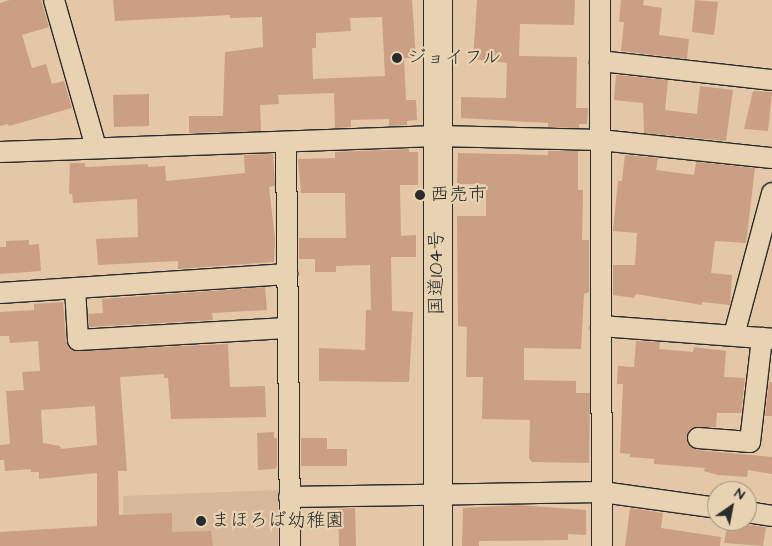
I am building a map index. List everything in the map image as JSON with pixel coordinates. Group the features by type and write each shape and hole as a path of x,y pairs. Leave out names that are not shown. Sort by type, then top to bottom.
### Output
{"highway":[{"name":"国道104号","path":"438,0 436,136 438,546"}],"street":[{"path":"54,0 96,147"},
{"path":"600,0 602,546"},
{"path":"600,61 772,80"},
{"path":"0,152 436,136 600,140 772,158"},
{"path":"286,143 290,546"},
{"path":"734,335 772,193"},
{"path":"0,293 287,274"},
{"path":"75,288 78,340 288,328"},
{"path":"601,326 767,338 750,442 698,438"},
{"path":"289,497 602,492 707,507"},
{"path":"757,514 772,516"}],"shaded area":[{"name":"まほろば幼稚園","path":"278,490 278,546 124,546 123,496"}],"building":[{"path":"10,0 41,0 49,27 22,35 32,68 46,64 52,84 64,81 72,108 9,126 8,124 0,126 0,3"},
{"path":"113,0 412,0 416,58 404,58 406,100 416,100 417,120 407,121 407,125 389,126 389,119 351,120 351,127 335,128 334,93 278,95 279,104 260,105 261,131 189,133 189,116 223,116 225,52 263,47 262,17 230,18 230,15 115,21","holes":["382,17 385,76 313,79 312,48 316,48 316,33 351,31 350,18"]},
{"path":"477,0 575,0 574,25 520,24 519,56 577,57 576,108 588,108 587,124 579,124 579,128 548,127 548,123 461,118 461,97 506,98 507,63 473,59"},
{"path":"621,0 644,0 643,5 662,8 659,35 689,39 687,59 621,51 624,22 619,22"},
{"path":"695,0 718,2 714,35 692,32"},
{"path":"616,75 668,80 665,110 697,114 700,86 733,90 726,141 644,133 643,103 614,100"},
{"path":"753,91 772,92 768,131 744,129"},
{"path":"149,94 149,126 114,127 113,95"},
{"path":"409,149 409,152 418,152 418,185 400,185 401,236 416,235 416,257 391,257 392,311 413,312 409,382 319,381 319,348 365,350 366,310 371,310 370,265 336,266 336,272 315,272 315,259 299,259 299,238 346,238 345,193 301,193 298,159 335,158 335,152"},
{"path":"548,151 578,151 578,190 583,190 582,240 589,240 589,292 584,294 581,349 524,348 524,380 576,381 576,393 590,393 589,463 532,462 529,458 530,420 482,419 483,377 466,377 467,327 458,326 457,216 486,216 486,184 457,184 458,153 548,155"},
{"path":"273,154 275,186 269,187 275,239 274,262 178,269 178,261 98,265 96,239 138,237 137,199 73,203 72,194 69,194 70,163 85,163 85,167 148,164 148,167 165,166 166,181 245,173 244,155"},
{"path":"625,155 658,158 656,170 694,175 696,162 755,168 746,243 715,241 711,273 732,275 730,305 702,302 702,305 636,294 634,298 613,295 613,265 635,265 637,233 613,231 618,181 622,181"},
{"path":"29,240 29,245 39,244 41,271 0,274 0,247 6,247 6,241"},
{"path":"265,287 267,310 212,313 213,320 89,327 88,314 103,313 102,299"},
{"path":"63,302 66,341 73,351 228,344 230,387 265,386 266,417 171,419 168,378 164,378 164,374 120,377 127,471 118,471 119,515 172,513 172,532 211,531 213,546 0,546 0,532 97,526 97,473 39,479 39,472 31,472 31,469 5,471 4,460 0,460 0,445 10,444 6,391 24,390 22,372 40,371 38,341 10,343 9,336 0,336 0,312 34,310 34,304","holes":["95,406 97,445 61,449 60,446 43,443 41,410"]},
{"path":"636,341 660,342 659,349 693,352 694,347 726,351 724,377 745,378 741,413 717,413 716,427 692,428 688,432 687,443 697,450 772,457 772,474 748,470 747,477 718,475 704,471 705,468 654,464 654,459 630,457 630,454 620,453 623,384 617,384 618,366 634,367"},
{"path":"769,382 772,382 772,416 765,416"},
{"path":"274,432 274,438 277,438 277,466 275,469 258,470 257,433"},
{"path":"301,438 327,438 327,449 347,449 347,466 301,466"},
{"path":"517,505 586,510 586,535 568,534 568,540 479,541 479,546 462,546 463,508"},
{"path":"355,508 356,546 339,546 338,509"},
{"path":"630,508 663,513 661,528 721,537 720,546 625,546"},
{"path":"757,526 766,527 763,546 724,543 726,531 757,531"}],"place":[{"name":"ジョイフル","path":"397,58"},
{"name":"西売市","path":"420,195"},
{"name":"まほろば幼稚園","path":"201,521"}]}
